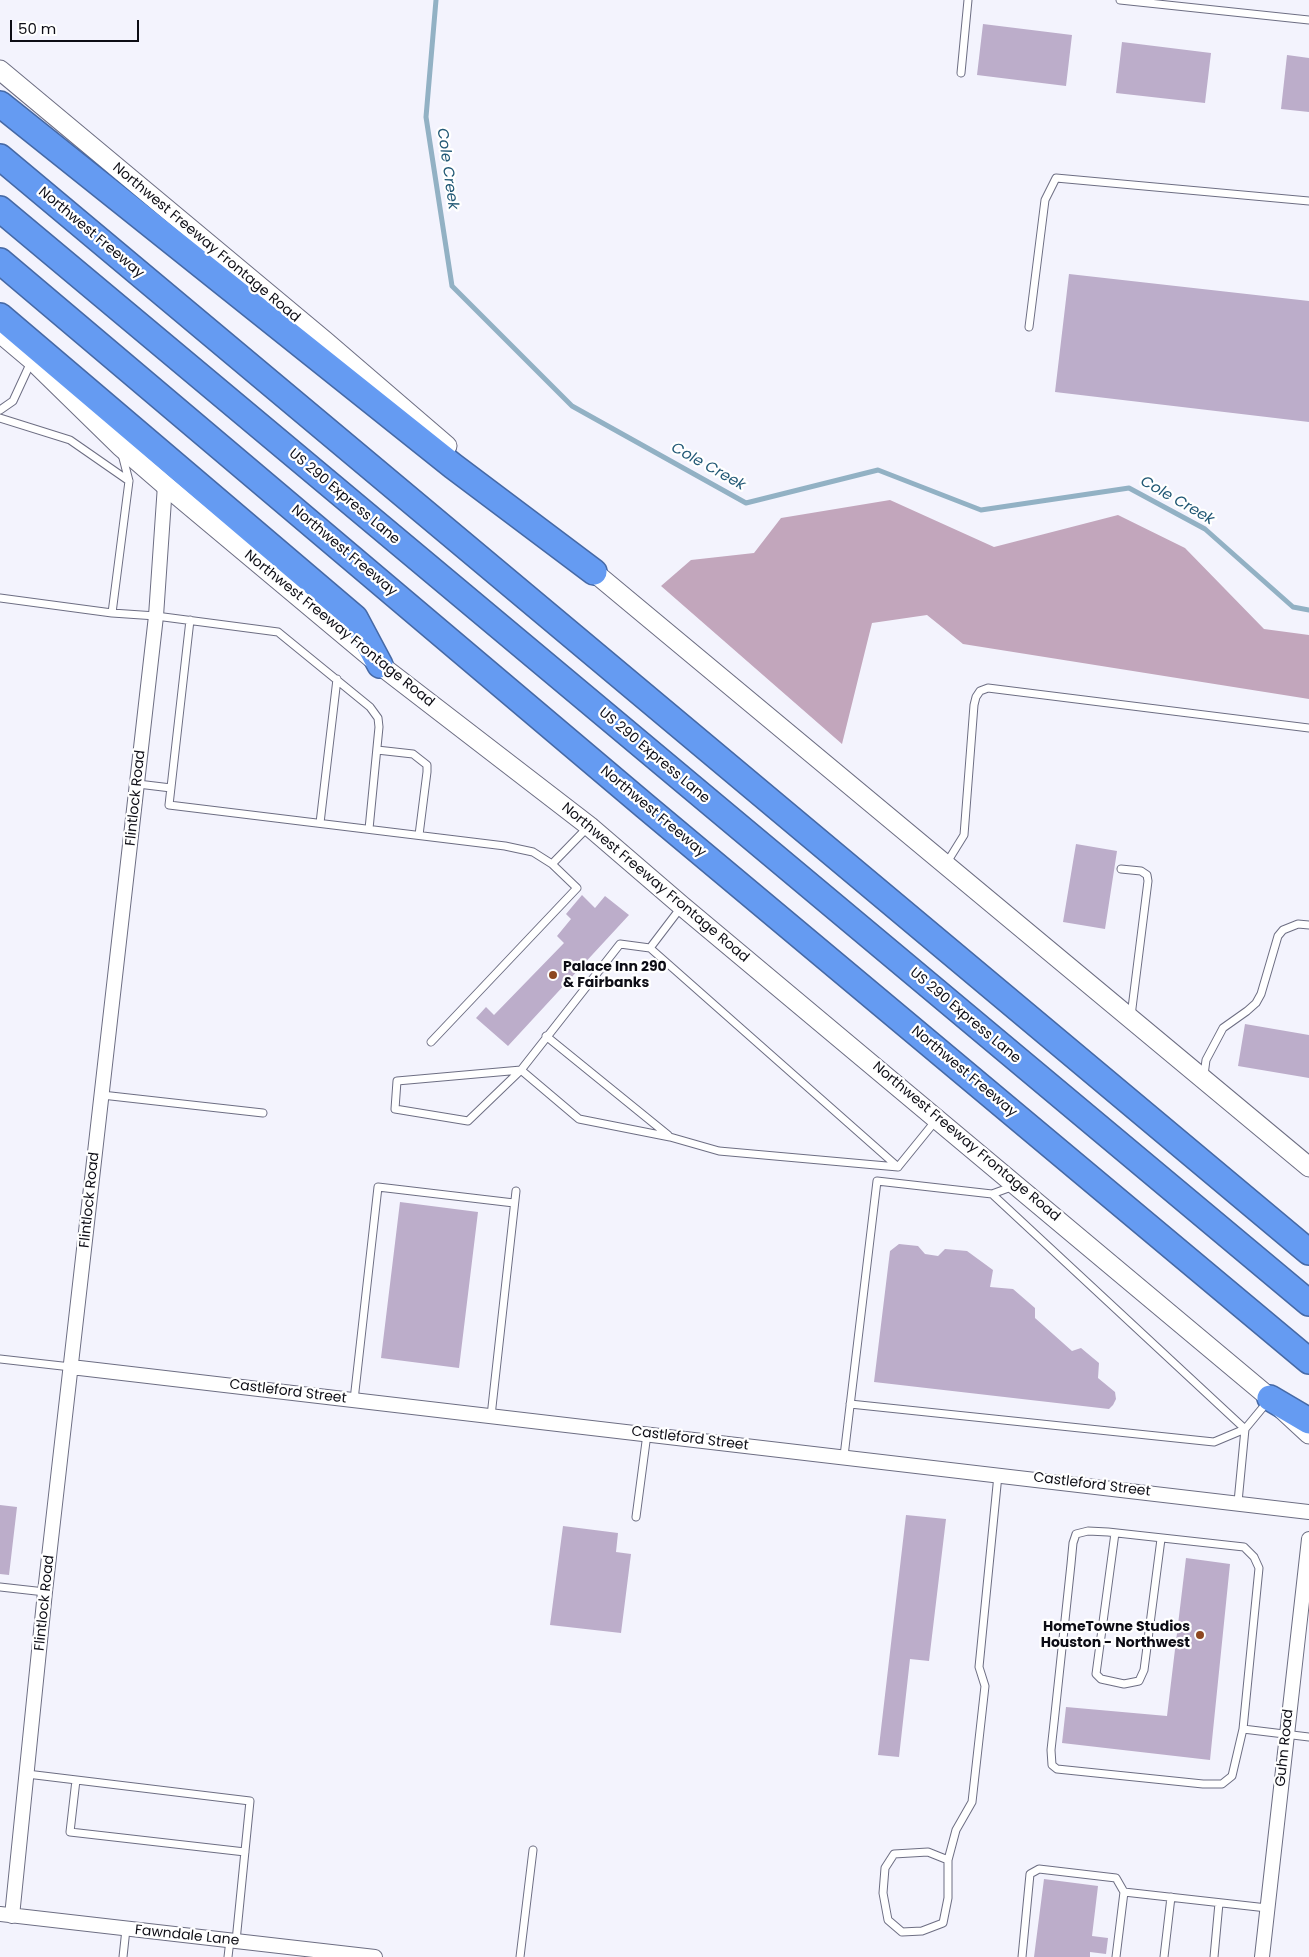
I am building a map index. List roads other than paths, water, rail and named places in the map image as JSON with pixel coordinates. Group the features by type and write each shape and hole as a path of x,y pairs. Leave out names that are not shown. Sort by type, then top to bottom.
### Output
{"highway":[{"path":"0,104 453,466 594,572"},
{"name":"Northwest Freeway","path":"0,157 1309,1252"},
{"name":"US 290 Express Lane","path":"0,209 1309,1303"},
{"name":"Northwest Freeway","path":"0,261 645,806 1309,1360"},
{"path":"0,316 355,618 380,665"},
{"path":"1270,1398 1309,1421"}],"main road":[{"name":"Northwest Freeway Frontage Road","path":"0,70 317,335 594,572 1309,1167"},
{"name":"Northwest Freeway Frontage Road","path":"0,333 32,360 120,446 165,485 380,665 589,826 1270,1398 1309,1434"}],"street":[{"name":"Flintlock Road","path":"6,1915 27,1774 71,1367 138,784 156,616 165,485"},
{"name":"Castleford Street","path":"71,1367 1238,1502 1309,1512"},
{"name":"Guhn Road","path":"1262,1957 1309,1539"},
{"name":"Fawndale Lane","path":"6,1915 374,1957"}],"lane":[{"path":"961,73 968,0"},
{"path":"1120,0 1309,20"},
{"path":"1029,327 1045,200 1056,178 1309,201"},
{"path":"0,410 14,401 32,360"},
{"path":"0,418 70,440 128,481"},
{"path":"112,613 128,481 120,446"},
{"path":"0,598 278,632 370,706 378,718 380,727 369,829"},
{"path":"190,620 169,805 522,849 533,852 552,864 577,888 431,1042"},
{"path":"320,823 337,679"},
{"path":"945,865 964,835 974,705 976,696 980,691 988,688 1309,728"},
{"path":"377,750 413,754 427,764 419,835"},
{"path":"138,784 171,788"},
{"path":"552,864 589,826"},
{"path":"1121,869 1141,871 1147,875 1148,881 1131,1019"},
{"path":"650,948 682,906"},
{"path":"1204,1080 1206,1060 1223,1028 1256,1003 1261,994 1278,936 1283,930 1298,924 1309,925"},
{"path":"898,1167 650,948 620,944 521,1070 468,1121 395,1109 397,1081 521,1070 579,1119 670,1137 719,1151 898,1167"},
{"path":"546,1036 670,1137"},
{"path":"102,1095 263,1113"},
{"path":"898,1167 937,1118"},
{"path":"844,1456 877,1181 992,1194 1016,1185"},
{"path":"354,1400 378,1186 514,1203"},
{"path":"491,1416 516,1191"},
{"path":"992,1194 1245,1429"},
{"path":"0,1359 71,1367"},
{"path":"850,1404 1214,1442 1245,1429 1270,1398"},
{"path":"1238,1502 1245,1429"},
{"path":"636,1517 647,1434"},
{"path":"948,1860 928,1852 894,1854 885,1868 883,1893 888,1920 902,1932 922,1931 942,1923 948,1898 948,1860 956,1830 972,1802 985,1686 978,1667 998,1474"},
{"path":"1088,1531 1161,1539 1244,1547 1254,1557 1259,1568 1243,1729 1232,1776 1222,1784 1203,1784 1057,1769 1052,1765 1053,1732 1073,1543 1076,1534 1088,1531"},
{"path":"1115,1533 1096,1674 1101,1678 1124,1684 1139,1681 1144,1670 1161,1539"},
{"path":"0,1587 46,1592"},
{"path":"1243,1729 1309,1737"},
{"path":"27,1774 250,1801 233,1941 228,1957"},
{"path":"76,1780 70,1832 245,1852"},
{"path":"520,1957 533,1850"},
{"path":"1022,1957 1030,1874 1039,1869 1116,1878 1124,1892 1116,1957"},
{"path":"1124,1892 1267,1908"},
{"path":"1164,1957 1171,1897"},
{"path":"1214,1957 1220,1903"},
{"path":"123,1957 126,1929"}],"waterway":[{"name":"Cole Creek","path":"436,0 426,117 452,286 572,406 746,503 878,470 981,510 1129,488 1205,529 1293,607 1309,610"}],"place":[{"name":"Palace Inn 290 & Fairbanks","path":"553,975"},
{"name":"HomeTowne Studios Houston - Northwest","path":"1200,1635"}]}
